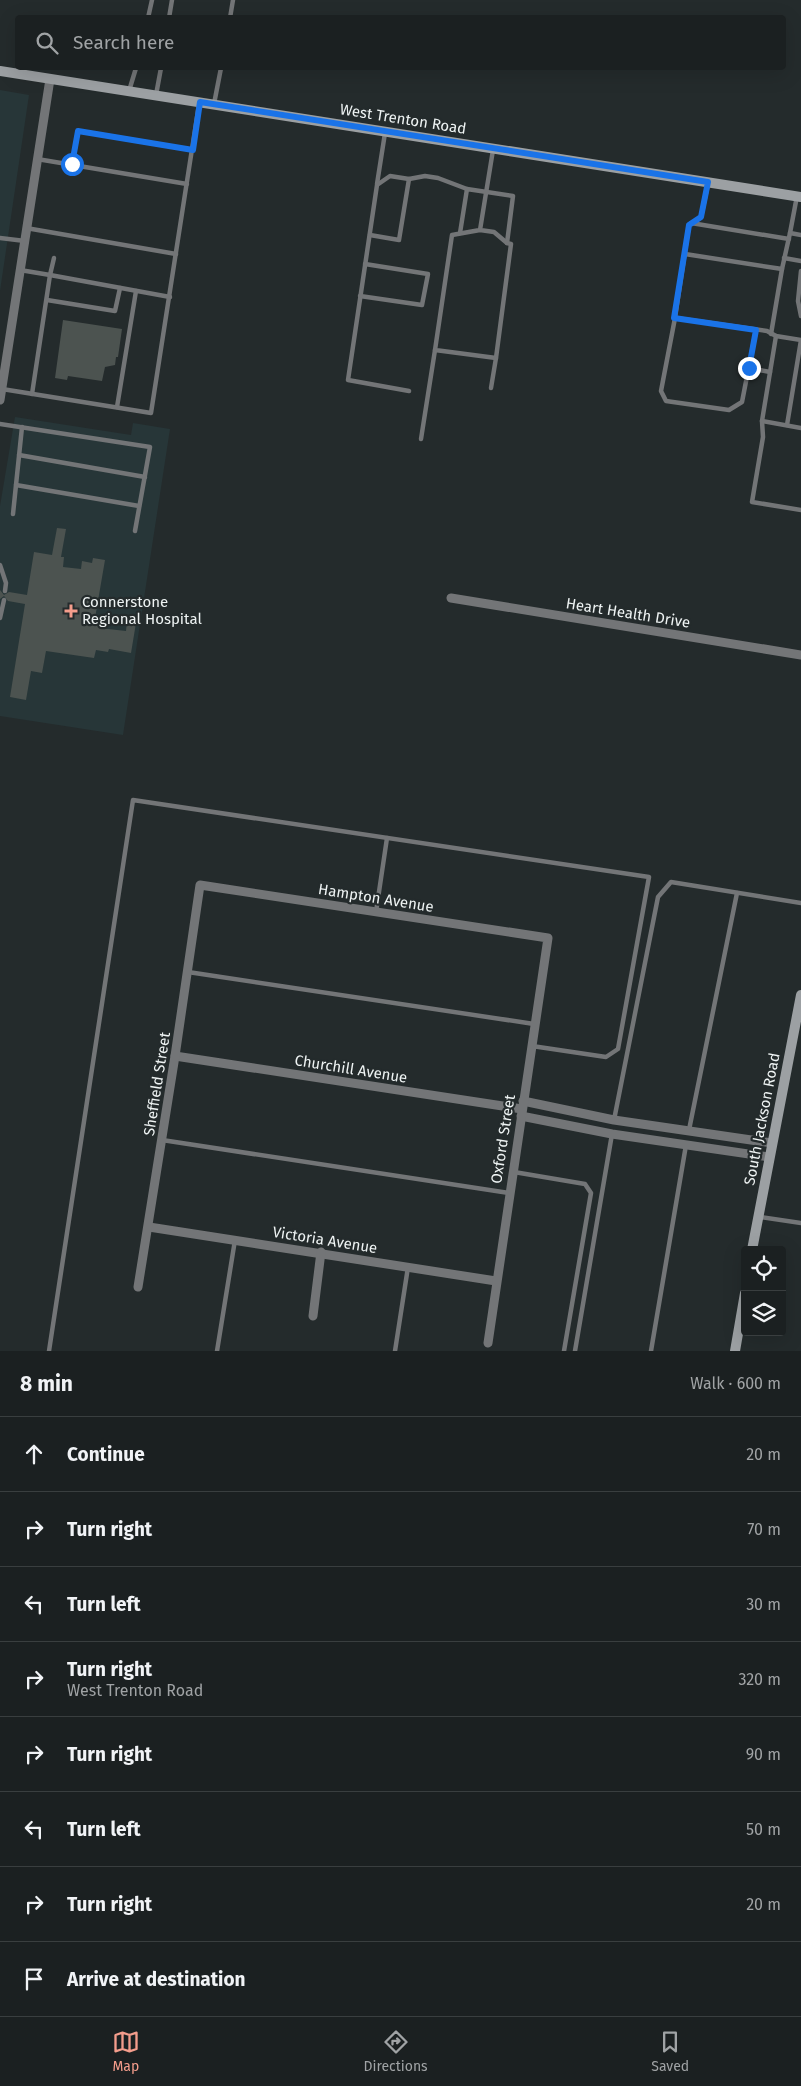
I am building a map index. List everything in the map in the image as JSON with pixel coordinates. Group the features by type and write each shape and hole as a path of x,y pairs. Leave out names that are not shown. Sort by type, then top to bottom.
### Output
{"main road":[{"name":"West Trenton Road","path":"0,71 799,197"},
{"name":"South Jackson Road","path":"753,1246 801,995"},
{"path":"735,1351 741,1316"}],"street":[{"path":"0,400 50,79"},
{"name":"Heart Health Drive","path":"451,598 801,655"},
{"name":"Hampton Avenue","path":"200,885 548,938"},
{"name":"Sheffield Street","path":"138,1287 149,1226 200,885"},
{"name":"Oxford Street","path":"488,1343 548,938"},
{"name":"Churchill Avenue","path":"175,1056 522,1109 772,1143"},
{"name":"Churchill Avenue","path":"522,1109 612,1134 770,1157"},
{"path":"612,1134 614,1120"},
{"path":"686,1144 688,1132"},
{"name":"Victoria Avenue","path":"149,1226 496,1281"},
{"path":"313,1316 321,1252"}],"lane":[{"path":"149,15 152,0"},
{"path":"170,15 172,0"},
{"path":"230,15 233,0"},
{"path":"129,91 135,70"},
{"path":"156,95 161,70"},
{"path":"214,104 221,70"},
{"path":"2,389 152,413 200,102"},
{"path":"72,164 78,131 193,150"},
{"path":"385,131 348,380 409,390"},
{"path":"480,230 494,148"},
{"path":"37,159 187,184"},
{"path":"377,185 390,176 409,179 425,176 438,178 467,189 514,196 507,243"},
{"path":"370,235 399,240 409,179"},
{"path":"708,182 701,217 689,225 661,391 666,401 729,410 742,402 756,330"},
{"path":"460,233 467,189"},
{"path":"799,197 782,269 770,372 762,421 763,437 752,502 801,510"},
{"path":"692,223 790,236 801,235"},
{"path":"26,228 176,254"},
{"path":"421,439 452,235 480,230 494,232 511,244 491,388"},
{"path":"0,238 24,241"},
{"path":"685,254 782,269"},
{"path":"32,394 54,258"},
{"path":"784,258 801,261"},
{"path":"360,296 422,305 428,274 365,264"},
{"path":"20,270 170,297"},
{"path":"801,271 798,301 801,316"},
{"path":"47,300 115,311 120,288"},
{"path":"117,407 136,291"},
{"path":"674,318 756,330 801,340 787,425"},
{"path":"434,350 496,358"},
{"path":"749,368 770,372"},
{"path":"762,421 801,428"},
{"path":"0,424 150,447 135,531"},
{"path":"13,514 22,427"},
{"path":"19,455 145,477"},
{"path":"16,485 140,506"},
{"path":"0,565 6,583 5,591"},
{"path":"0,618 4,600"},
{"path":"49,1351 133,800 649,877 618,1049 606,1057 531,1046"},
{"path":"376,912 387,838"},
{"path":"614,1120 658,897 672,882 801,903"},
{"path":"688,1132 737,892"},
{"path":"188,972 534,1024"},
{"path":"575,1351 612,1134"},
{"path":"162,1140 509,1193"},
{"path":"651,1351 686,1144"},
{"path":"512,1172 585,1184 591,1193 564,1351"},
{"path":"758,1217 801,1224"},
{"path":"217,1351 235,1240"},
{"path":"395,1351 408,1267"}],"shaded area":[{"path":"0,90 29,95 0,291"},
{"name":"Connerstone Regional Hospital","path":"15,417 131,435 133,423 170,429 123,735 0,716 0,506"}],"building":[{"path":"63,320 122,329 115,365 105,367 102,381 68,376 67,380 55,378"},
{"path":"57,528 66,529 61,557 64,557 63,567 81,569 82,561 92,563 93,558 105,560 94,624 100,625 99,628 126,631 127,621 136,623 131,653 109,649 108,652 96,650 94,658 46,651 42,673 31,671 26,700 10,697 25,604 8,601 4,596 0,599 0,590 4,595 9,592 27,595 34,552 52,555"}],"place":[{"name":"Connerstone Regional Hospital","path":"71,611"}],"route":[{"path":"72,164 78,131 193,150 200,102 708,182 701,217 689,225 674,318 756,330 749,368"}]}
